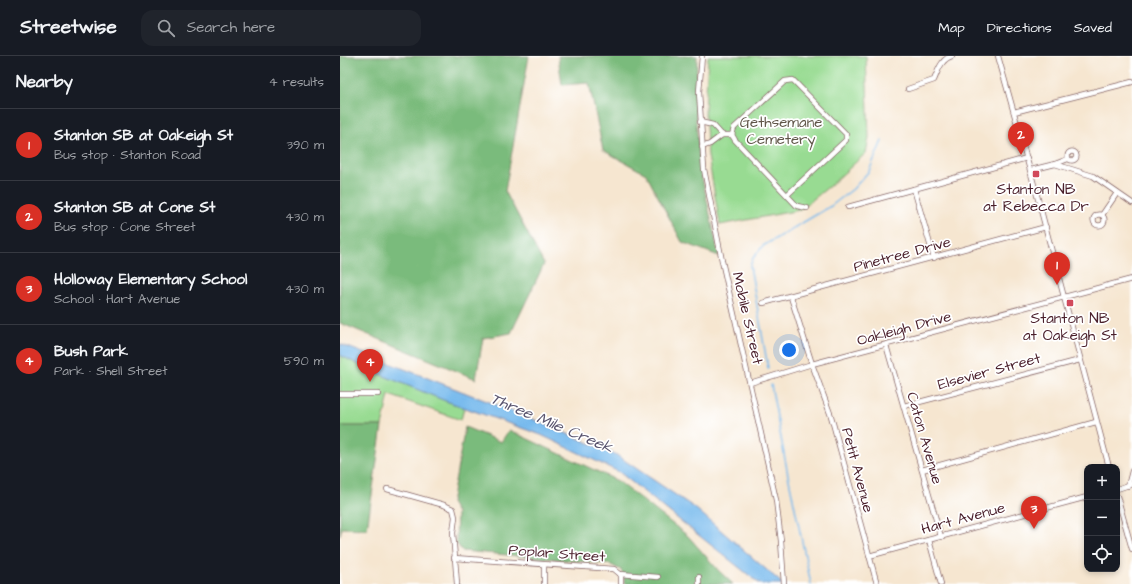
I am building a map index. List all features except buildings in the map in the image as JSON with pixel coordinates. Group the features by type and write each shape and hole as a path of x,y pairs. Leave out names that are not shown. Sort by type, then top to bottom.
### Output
{"street":[{"name":"Mobile Street","path":"702,56 699,92 704,169 721,254 776,500 784,584"},
{"path":"908,89 934,80 941,64 947,57 952,56"},
{"path":"998,56 1031,170 1108,464"},
{"path":"787,195 846,140 846,134 793,80 785,80 734,128 732,135 797,206 807,208"},
{"path":"1014,112 1132,82"},
{"path":"700,122 713,125 722,135"},
{"path":"702,147 710,144 722,135 732,135"},
{"path":"848,207 1027,158"},
{"path":"1031,170 1068,159"},
{"path":"1055,164 1092,176 1132,203"},
{"path":"914,188 934,258"},
{"path":"1102,215 1117,193"},
{"name":"Pinetree Drive","path":"763,303 791,297 1046,227"},
{"name":"Oakleigh Drive","path":"750,383 812,364 1132,279"},
{"name":"Petit Avenue","path":"791,297 812,364 831,416 877,584"},
{"name":"Caton Avenue","path":"886,345 941,537"},
{"name":"Elsevier Street","path":"904,406 1080,360"},
{"path":"340,394 378,394"},
{"path":"922,470 1096,422"},
{"path":"1120,488 1130,485 1132,471"},
{"path":"387,489 444,505 453,509 455,517 453,533 454,558 457,584"},
{"name":"Hart Avenue","path":"869,556 1084,498"},
{"path":"1118,500 1132,549"},
{"path":"929,540 941,584"},
{"name":"Poplar Street","path":"454,558 614,569 620,574 658,577"},
{"path":"544,565 544,584"},
{"path":"620,574 621,584"},
{"path":"699,577 699,584"}],"green space":[{"path":"340,56 529,56 505,191 544,264 511,333 483,338 476,379 340,323"},
{"path":"558,56 697,56 696,121 700,168 719,256 682,242 646,174 603,150 589,83 562,85"},
{"name":"Gethsemane Cemetery","path":"708,56 866,56 869,138 866,153 832,184 800,210 720,225 708,156 705,112"},
{"path":"340,355 367,369 464,408 461,420 389,395 382,426 340,426"},
{"path":"340,426 382,426 367,529 342,528 340,535"},
{"path":"465,427 501,442 509,430 618,481 688,536 719,571 733,584 624,584 624,577 621,570 609,564 462,551 456,542 457,513 451,503"}],"water":[{"path":"340,344 528,417 615,454 695,508 783,584 760,584 619,472 541,435 443,400 367,369 340,355"}],"waterway":[{"path":"768,368 750,266 753,258 763,246 831,206 853,189 869,171 882,141"},
{"path":"771,385 811,584"}],"place":[{"name":"Stanton SB at Cone St","path":"1021,155"},
{"name":"Stanton NB at Rebecca Dr","path":"1036,174"},
{"name":"Stanton SB at Oakeigh St","path":"1057,285"},
{"name":"Stanton NB at Oakeigh St","path":"1070,303"},
{"name":"Bush Park","path":"370,382"},
{"name":"Holloway Elementary School","path":"1034,529"}],"water label":[{"name":"Three Mile Creek","path":"552,422"}]}
